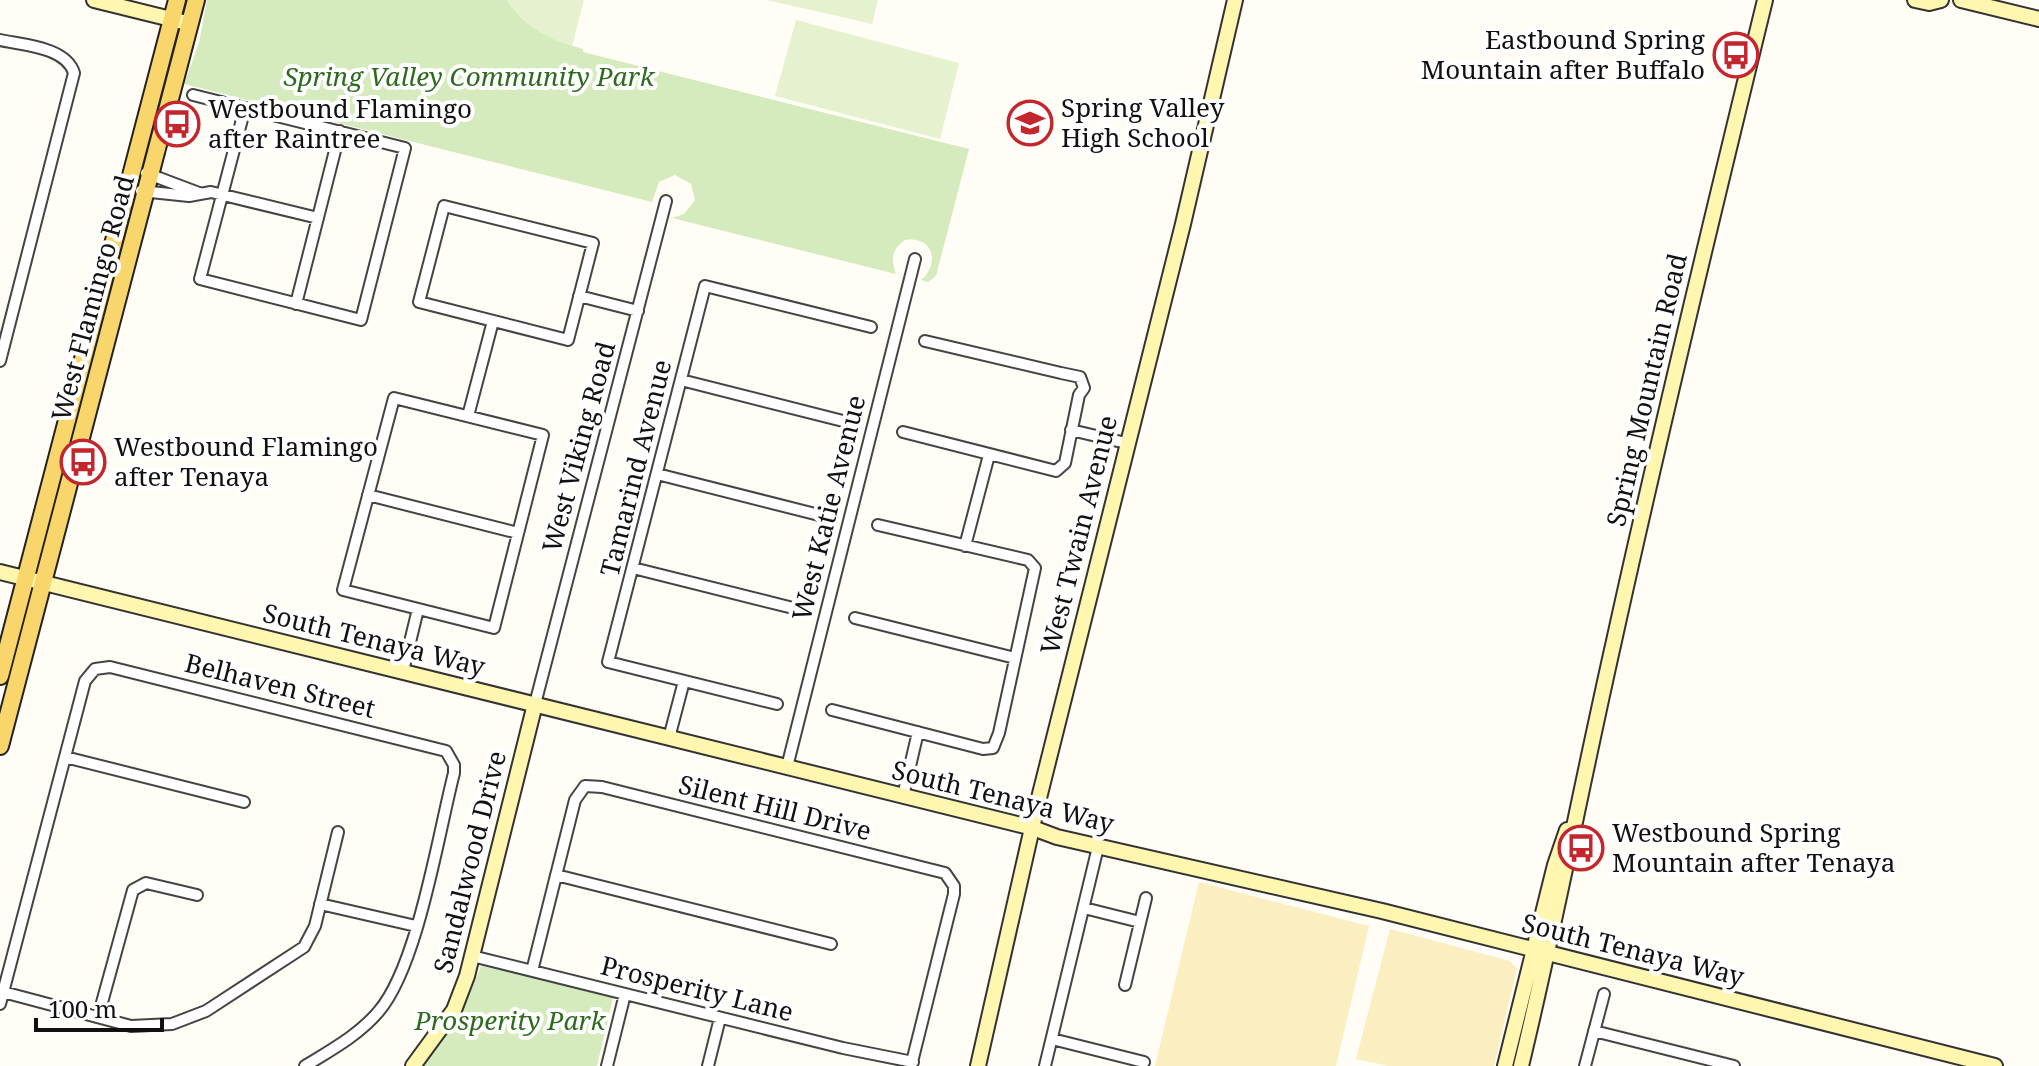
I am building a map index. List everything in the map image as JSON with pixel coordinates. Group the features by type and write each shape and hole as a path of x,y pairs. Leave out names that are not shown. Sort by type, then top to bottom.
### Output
{"main road":[{"name":"West Flamingo Road","path":"0,676 177,0"},
{"name":"West Flamingo Road","path":"0,746 196,0"}],"street":[{"path":"94,0 189,24"},
{"name":"West Twain Avenue","path":"978,1066 1126,443 1238,0"},
{"name":"Spring Mountain Road","path":"1505,1066 1568,868 1580,792 1765,0"},
{"path":"1915,0 1929,3 1941,0"},
{"path":"1961,0 2039,19"},
{"path":"0,40 60,55 71,66 73,80 0,361"},
{"path":"193,95 340,131 405,148 361,320 200,279 245,108"},
{"path":"296,304 340,131"},
{"path":"133,170 199,193"},
{"path":"128,188 160,196 223,194 318,218"},
{"name":"West Viking Road","path":"535,704 666,201"},
{"path":"444,206 593,243 579,296 568,340 419,302 444,206"},
{"name":"West Katie Avenue","path":"787,767 915,259"},
{"name":"Tamarind Avenue","path":"684,681 608,662 705,286 871,327"},
{"path":"579,296 638,311"},
{"path":"468,416 493,321"},
{"path":"903,432 1049,472 1062,468 1084,388 1076,374 925,341"},
{"path":"681,380 847,422"},
{"path":"394,398 468,416 543,435 494,628 343,590 394,398"},
{"path":"1071,430 1126,443"},
{"path":"965,546 989,455"},
{"path":"657,474 823,516"},
{"path":"368,495 518,533"},
{"path":"832,710 989,750 996,744 1036,574 1028,560 878,525"},
{"path":"633,568 801,610"},
{"name":"South Tenaya Way","path":"0,572 1033,828 1098,847 1382,911 1995,1066"},
{"path":"403,671 418,609"},
{"path":"855,618 1015,658"},
{"name":"Belhaven Street","path":"65,757 85,681 95,669 110,667 446,751 451,757 454,773 416,926"},
{"path":"669,738 684,681 777,704"},
{"name":"Sandalwood Drive","path":"413,1066 454,1010 472,956 535,704"},
{"path":"903,796 918,732"},
{"path":"0,1004 65,757 244,802"},
{"name":"Silent Hill Drive","path":"556,875 575,800 585,786 945,873 954,894 912,1064"},
{"path":"3,992 145,1027 184,1021 206,1011 301,950 315,926 338,832"},
{"path":"1045,1066 1098,847"},
{"path":"532,971 556,875 831,944"},
{"path":"98,1017 129,898 138,885 146,883 197,895"},
{"path":"1125,985 1146,898"},
{"path":"305,1066 323,1062 378,1012 400,980 416,926 320,904"},
{"path":"1084,908 1140,922"},
{"name":"Spring Mountain Road","path":"1521,1066 1540,952"},
{"name":"Prosperity Lane","path":"472,956 912,1064"},
{"path":"607,1066 625,994"},
{"path":"1585,1066 1604,994"},
{"path":"708,1066 720,1018"},
{"path":"1594,1031 1693,1061 1734,1066"},
{"path":"1052,1039 1144,1062"}],"green space":[{"name":"Spring Valley Community Park","path":"207,0 507,0 531,26 583,49 583,52 969,149 936,276 928,282 921,280 931,266 931,252 922,242 915,240 905,240 895,251 896,274 672,218 684,214 695,200 691,184 675,175 659,182 652,202 184,84 199,43"},
{"path":"507,0 584,0 572,46 535,29"},
{"path":"767,0 878,0 872,24"},
{"path":"796,20 959,63 940,139 775,96"},
{"name":"Prosperity Park","path":"481,966 613,998 597,1066 422,1066 456,1019"}],"sand":[{"path":"1199,882 1369,926 1336,1066 1155,1066"},
{"path":"1390,929 1510,961 1517,969 1494,1066 1389,1066 1356,1059"}],"place":[{"name":"Eastbound Spring Mountain after Buffalo","path":"1736,55"},
{"name":"Spring Valley High School","path":"1030,123"},
{"name":"Westbound Flamingo after Raintree","path":"177,124"},
{"name":"Westbound Flamingo after Tenaya","path":"83,462"},
{"name":"Westbound Spring Mountain after Tenaya","path":"1581,848"}]}
